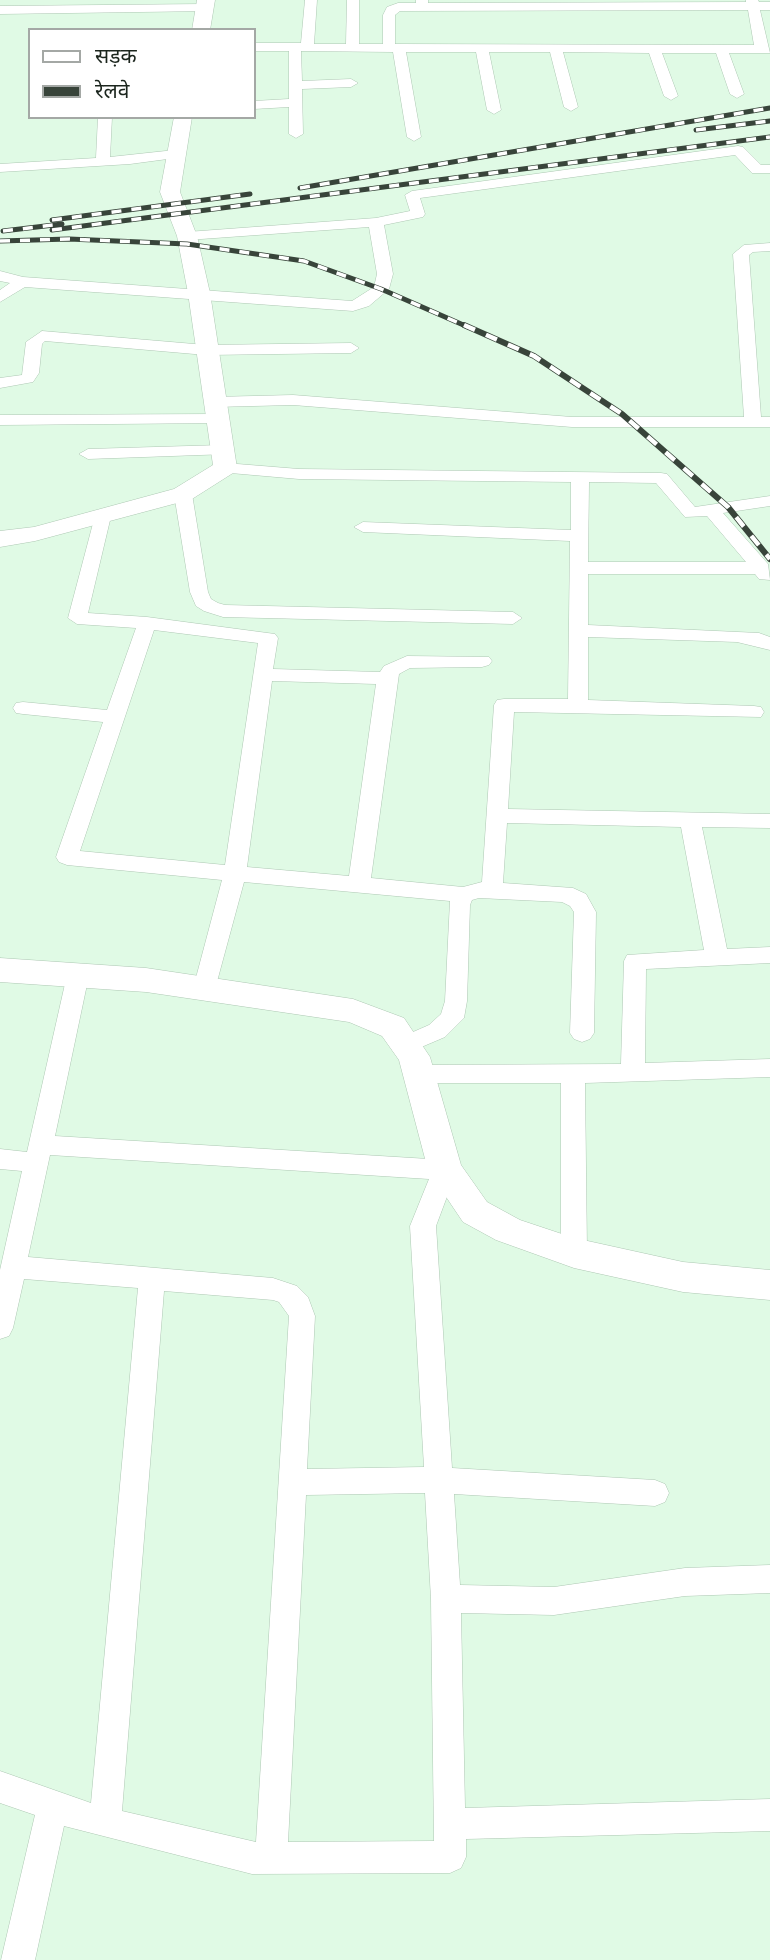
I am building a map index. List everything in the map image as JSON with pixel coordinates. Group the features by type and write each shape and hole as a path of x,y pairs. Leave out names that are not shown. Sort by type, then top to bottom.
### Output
{"street":[{"path":"296,134 296,85 311,0"},
{"path":"352,48 354,0"},
{"path":"256,47 765,49 763,23 753,3"},
{"path":"414,137 389,15 391,10 398,7 422,4 753,3 770,6"},
{"path":"0,10 87,5 206,4 201,28"},
{"path":"482,48 494,110"},
{"path":"555,48 571,107"},
{"path":"654,48 671,96"},
{"path":"721,48 737,93"},
{"path":"296,85 351,83"},
{"path":"256,105 296,103"},
{"path":"103,161 105,119"},
{"path":"183,119 170,192 187,236 199,293 224,459"},
{"path":"187,236 376,222 418,214 412,195 738,150 757,170 770,169"},
{"path":"0,168 175,154"},
{"path":"0,276 22,282 199,293 338,307 363,303 381,289 385,274 376,222"},
{"path":"0,420 215,410 293,400 572,422 762,422 741,254 749,248 770,247"},
{"path":"0,297 22,282"},
{"path":"0,383 27,379 34,342 42,336 206,350 351,348"},
{"path":"88,454 224,459 299,474 661,478 691,513 770,501"},
{"path":"0,539 35,534 183,494 224,459"},
{"path":"578,706 580,477"},
{"path":"183,494 200,592 203,602 211,607 223,611 513,618"},
{"path":"711,510 765,574"},
{"path":"102,516 77,618 147,623 268,638 235,873 204,989"},
{"path":"363,527 579,536"},
{"path":"579,568 765,574"},
{"path":"147,623 67,858 464,895 492,889 565,894 578,900 586,912 582,1033"},
{"path":"579,631 737,636 760,639 770,644"},
{"path":"359,885 387,678 391,670 407,662 482,661"},
{"path":"263,675 387,678"},
{"path":"492,889 504,705 754,712"},
{"path":"23,708 115,717"},
{"path":"497,816 770,821"},
{"path":"690,819 717,957"},
{"path":"411,1059 452,1018 456,1001 459,905 464,895"},
{"path":"634,1073 635,961 770,955"},
{"path":"0,970 146,980 353,1012 393,1027 411,1059 445,1170 475,1212 508,1230 574,1253 683,1278 770,1285"},
{"path":"0,1328 10,1253 39,1154 78,975"},
{"path":"411,1059 573,1073 770,1068"},
{"path":"573,1073 574,1253"},
{"path":"0,1159 39,1154 445,1170"},
{"path":"0,1787 105,1822 252,1858 450,1857 446,1599 423,1226 445,1170"},
{"path":"10,1253 152,1278 273,1289 288,1294 299,1305 302,1316 271,1857"},
{"path":"105,1822 152,1278"},
{"path":"293,1482 439,1480 656,1493"},
{"path":"446,1599 554,1601 685,1583 770,1579"},
{"path":"18,1960 53,1806"},
{"path":"450,1824 770,1815"}],"railway":[{"path":"300,188 770,108"},
{"path":"696,130 770,121"},
{"path":"52,230 770,137"},
{"path":"52,220 250,194"},
{"path":"3,231 62,224"},
{"path":"0,241 69,239 187,244 304,261 381,289 468,327"},
{"path":"464,325 534,356 622,414 728,507 770,559"}]}
